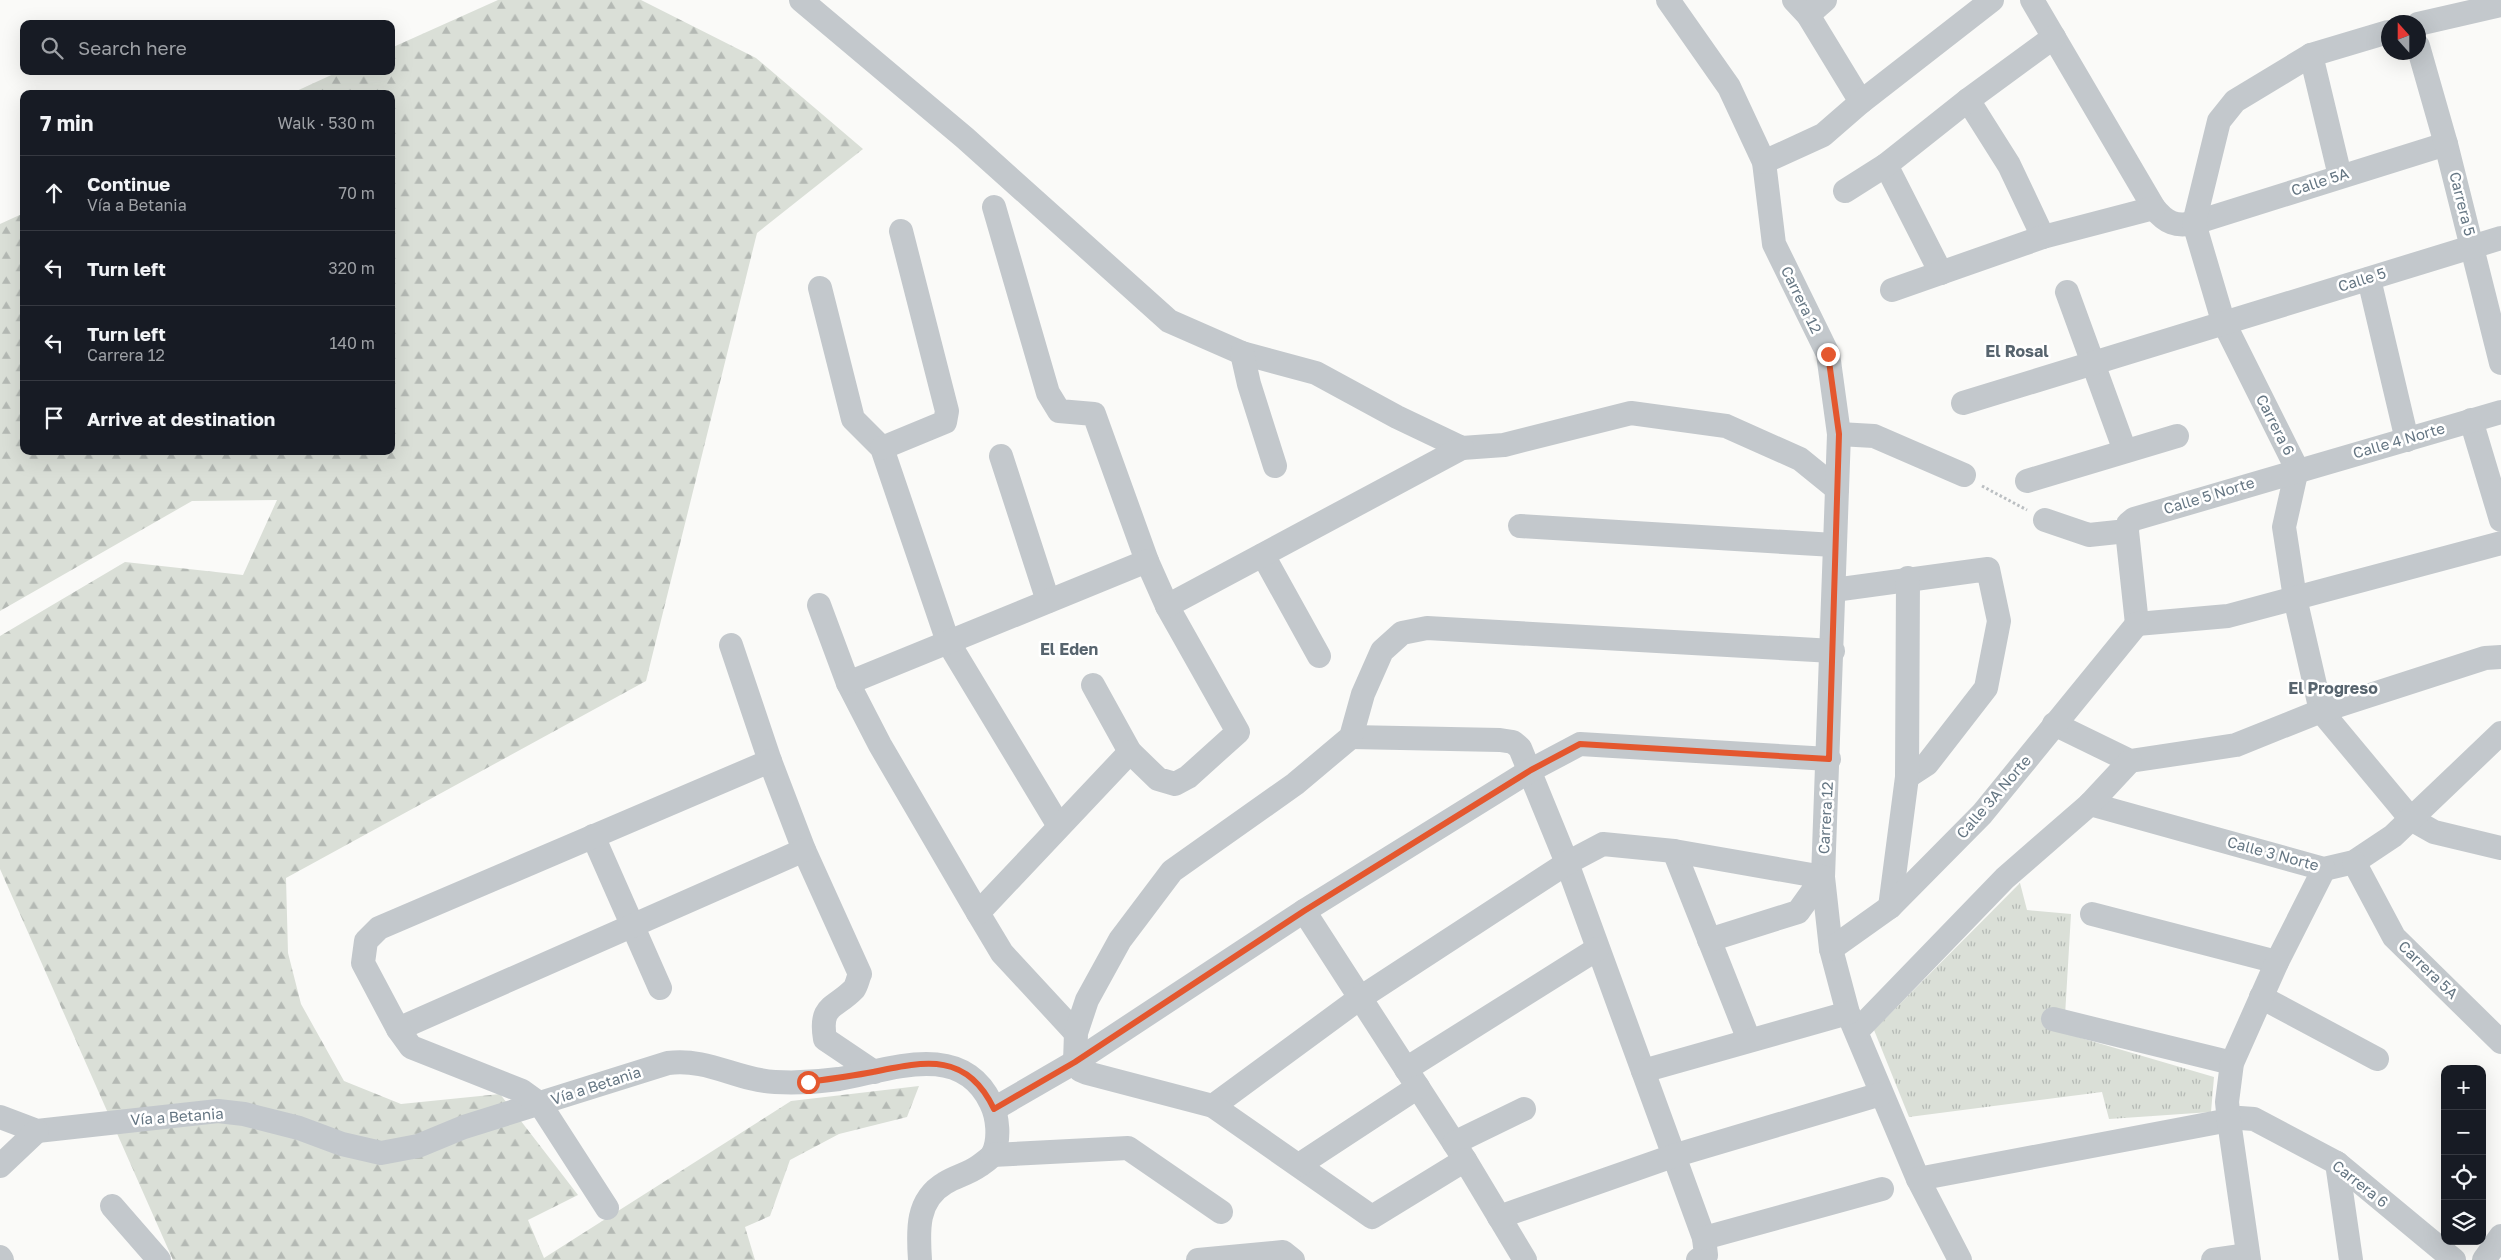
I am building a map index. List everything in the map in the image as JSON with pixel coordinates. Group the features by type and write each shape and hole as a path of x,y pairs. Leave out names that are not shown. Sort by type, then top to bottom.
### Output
{"street":[{"path":"801,0 965,138 1169,321 1242,353 1316,373 1397,417 1462,448"},
{"name":"Carrera 12","path":"1668,0 1728,87 1764,162 1774,244 1828,354 1839,434 1834,545 1833,651 1823,877 1831,949 1853,1022 1881,1094 1918,1179 1960,1260"},
{"path":"1764,162 1823,135 1861,102 1992,0"},
{"path":"1892,290 2043,237 2154,208 2032,0"},
{"path":"1809,5 1861,102"},
{"path":"2426,22 2501,5"},
{"path":"2194,223 2219,121 2226,110 2235,101 2312,55 2381,34"},
{"path":"1845,191 1886,165 1968,100 2054,37"},
{"path":"2312,55 2340,176"},
{"name":"Carrera 5","path":"2422,60 2446,144 2501,362"},
{"path":"1968,100 2009,165 2043,237"},
{"name":"Calle 5A","path":"2154,208 2162,220 2173,224 2194,223 2446,144"},
{"path":"1886,165 1941,273"},
{"path":"994,207 1048,393 1059,411 1094,414 1147,561 1167,606 1238,732 1188,777 1175,784 1158,779 1130,752 1093,685"},
{"name":"Carrera 6","path":"2194,223 2223,321 2297,469 2284,527 2295,598 2321,711 2411,819"},
{"path":"882,448 945,422 947,411 901,231"},
{"name":"Calle 5","path":"1963,403 2223,321 2472,245 2501,238"},
{"path":"2369,278 2407,440"},
{"path":"820,288 853,419 882,448 948,642 1059,826"},
{"path":"2067,292 2125,451"},
{"path":"1242,353 1249,384 1275,466"},
{"name":"Calle 4 Norte","path":"2297,469 2407,440 2501,412"},
{"path":"1167,606 1462,448 1504,445 1631,413 1726,426 1800,459 1836,489"},
{"path":"2471,420 2501,520"},
{"path":"1839,434 1874,436 1964,476"},
{"path":"2026,481 2177,436"},
{"path":"1001,456 1048,601"},
{"name":"Calle 5 Norte","path":"2127,531 2128,524 2134,518 2297,469"},
{"path":"2045,520 2089,535 2127,531 2137,624 2228,616 2501,543"},
{"path":"1520,526 1834,545"},
{"path":"1263,555 1319,656"},
{"path":"848,683 1147,561"},
{"path":"1834,590 1908,578 1988,569 1999,621 1986,688 1926,764 1907,777"},
{"path":"1890,907 1907,777 1908,578"},
{"path":"819,605 848,683 880,745 1002,953 1076,1033"},
{"name":"Calle 3A Norte","path":"1831,949 1890,907 1982,814 2137,624"},
{"path":"1524,1109 1460,1151 1372,1217 1213,1106 1080,1070 1075,1062 1076,1033 1087,1000 1120,940 1172,871 1296,784 1351,737 1363,694 1382,651 1402,633 1427,628 1833,651"},
{"path":"731,645 770,761 804,850 860,974 855,988 837,1000 826,1013 823,1025 825,1039 874,1072"},
{"path":"2054,724 2130,761 2236,745 2321,711 2485,658 2501,657"},
{"name":"Calle 3 Norte","path":"2090,804 2324,869 2354,862 2393,836 2501,733"},
{"path":"1351,737 1513,742 1520,748 1531,770 1567,863 1643,1071 1673,1156 1701,1249 1882,1189"},
{"path":"994,1109 1075,1062 1304,911 1531,770 1580,744 1829,759"},
{"path":"978,913 1130,752"},
{"path":"607,1208 540,1104 522,1091 411,1047 398,1029 363,963 366,940 379,928 770,761"},
{"path":"1643,1071 1749,1040 1853,1022 2005,878 2090,804 2130,761"},
{"path":"2411,819 2434,832 2501,848"},
{"path":"593,836 660,988"},
{"path":"1213,1106 1360,998 1567,863 1603,844 1674,851 1823,877 1798,912 1709,940"},
{"path":"398,1029 804,850"},
{"path":"1674,851 1749,1040"},
{"name":"Carrera 5A","path":"2354,862 2394,937 2501,1042"},
{"path":"2213,1260 2248,1257 2228,1121 2227,1102 2232,1063 2277,962 2324,869"},
{"path":"1304,911 1460,1151 1525,1260"},
{"path":"2092,914 2277,962"},
{"path":"1299,1165 1412,1078 1597,949"},
{"path":"2261,998 2377,1059"},
{"path":"2053,1019 2232,1063"},
{"name":"Vía a Betania","path":"0,1117 37,1131 218,1111 244,1114 299,1128 342,1144 381,1153 418,1146 464,1127 645,1069 686,1061 774,1082 828,1080 908,1064 938,1064 966,1073 979,1084 994,1109 998,1134 992,1155"},
{"path":"1499,1217 1673,1156 1881,1094"},
{"name":"Carrera 6","path":"1918,1179 2240,1118 2254,1119 2338,1163 2454,1260"},
{"path":"0,1166 37,1131"},
{"path":"920,1260 918,1228 921,1211 933,1192 945,1183 971,1172 992,1155 1128,1148 1221,1212"},
{"path":"2338,1163 2351,1260"},
{"path":"112,1206 159,1260"},
{"path":"2484,1260 2501,1236"},
{"path":"1198,1260 1283,1252 1293,1260"}],"path":[{"path":"1964,476 2045,520"}],"green space":[{"path":"498,0 641,0 756,58 863,149 757,233 646,681 286,878 288,953 301,1004 344,1081 401,1104 500,1094 578,1195 528,1220 544,1258 791,1101 919,1086 907,1117 839,1134 790,1160 770,1216 745,1227 755,1260 173,1260 0,869 0,636 125,562 243,575 277,500 192,501 0,611 0,224 20,215 20,455 395,455 395,90 299,90 331,75 395,75 395,46"},
{"path":"2020,883 2027,910 2071,914 2064,1033 2214,1077 2211,1112 2109,1119 2102,1092 1909,1117 1874,1030"}],"district":[{"name":"El Rosal","path":"2017,351"},
{"name":"El Eden","path":"1069,649"},
{"name":"El Progreso","path":"2333,688"}],"route":[{"path":"808,1082 838,1079 908,1064 938,1064 966,1073 986,1092 994,1109 1075,1062 1304,911 1531,770 1580,744 1829,759 1834,545 1839,434 1828,354"}]}
